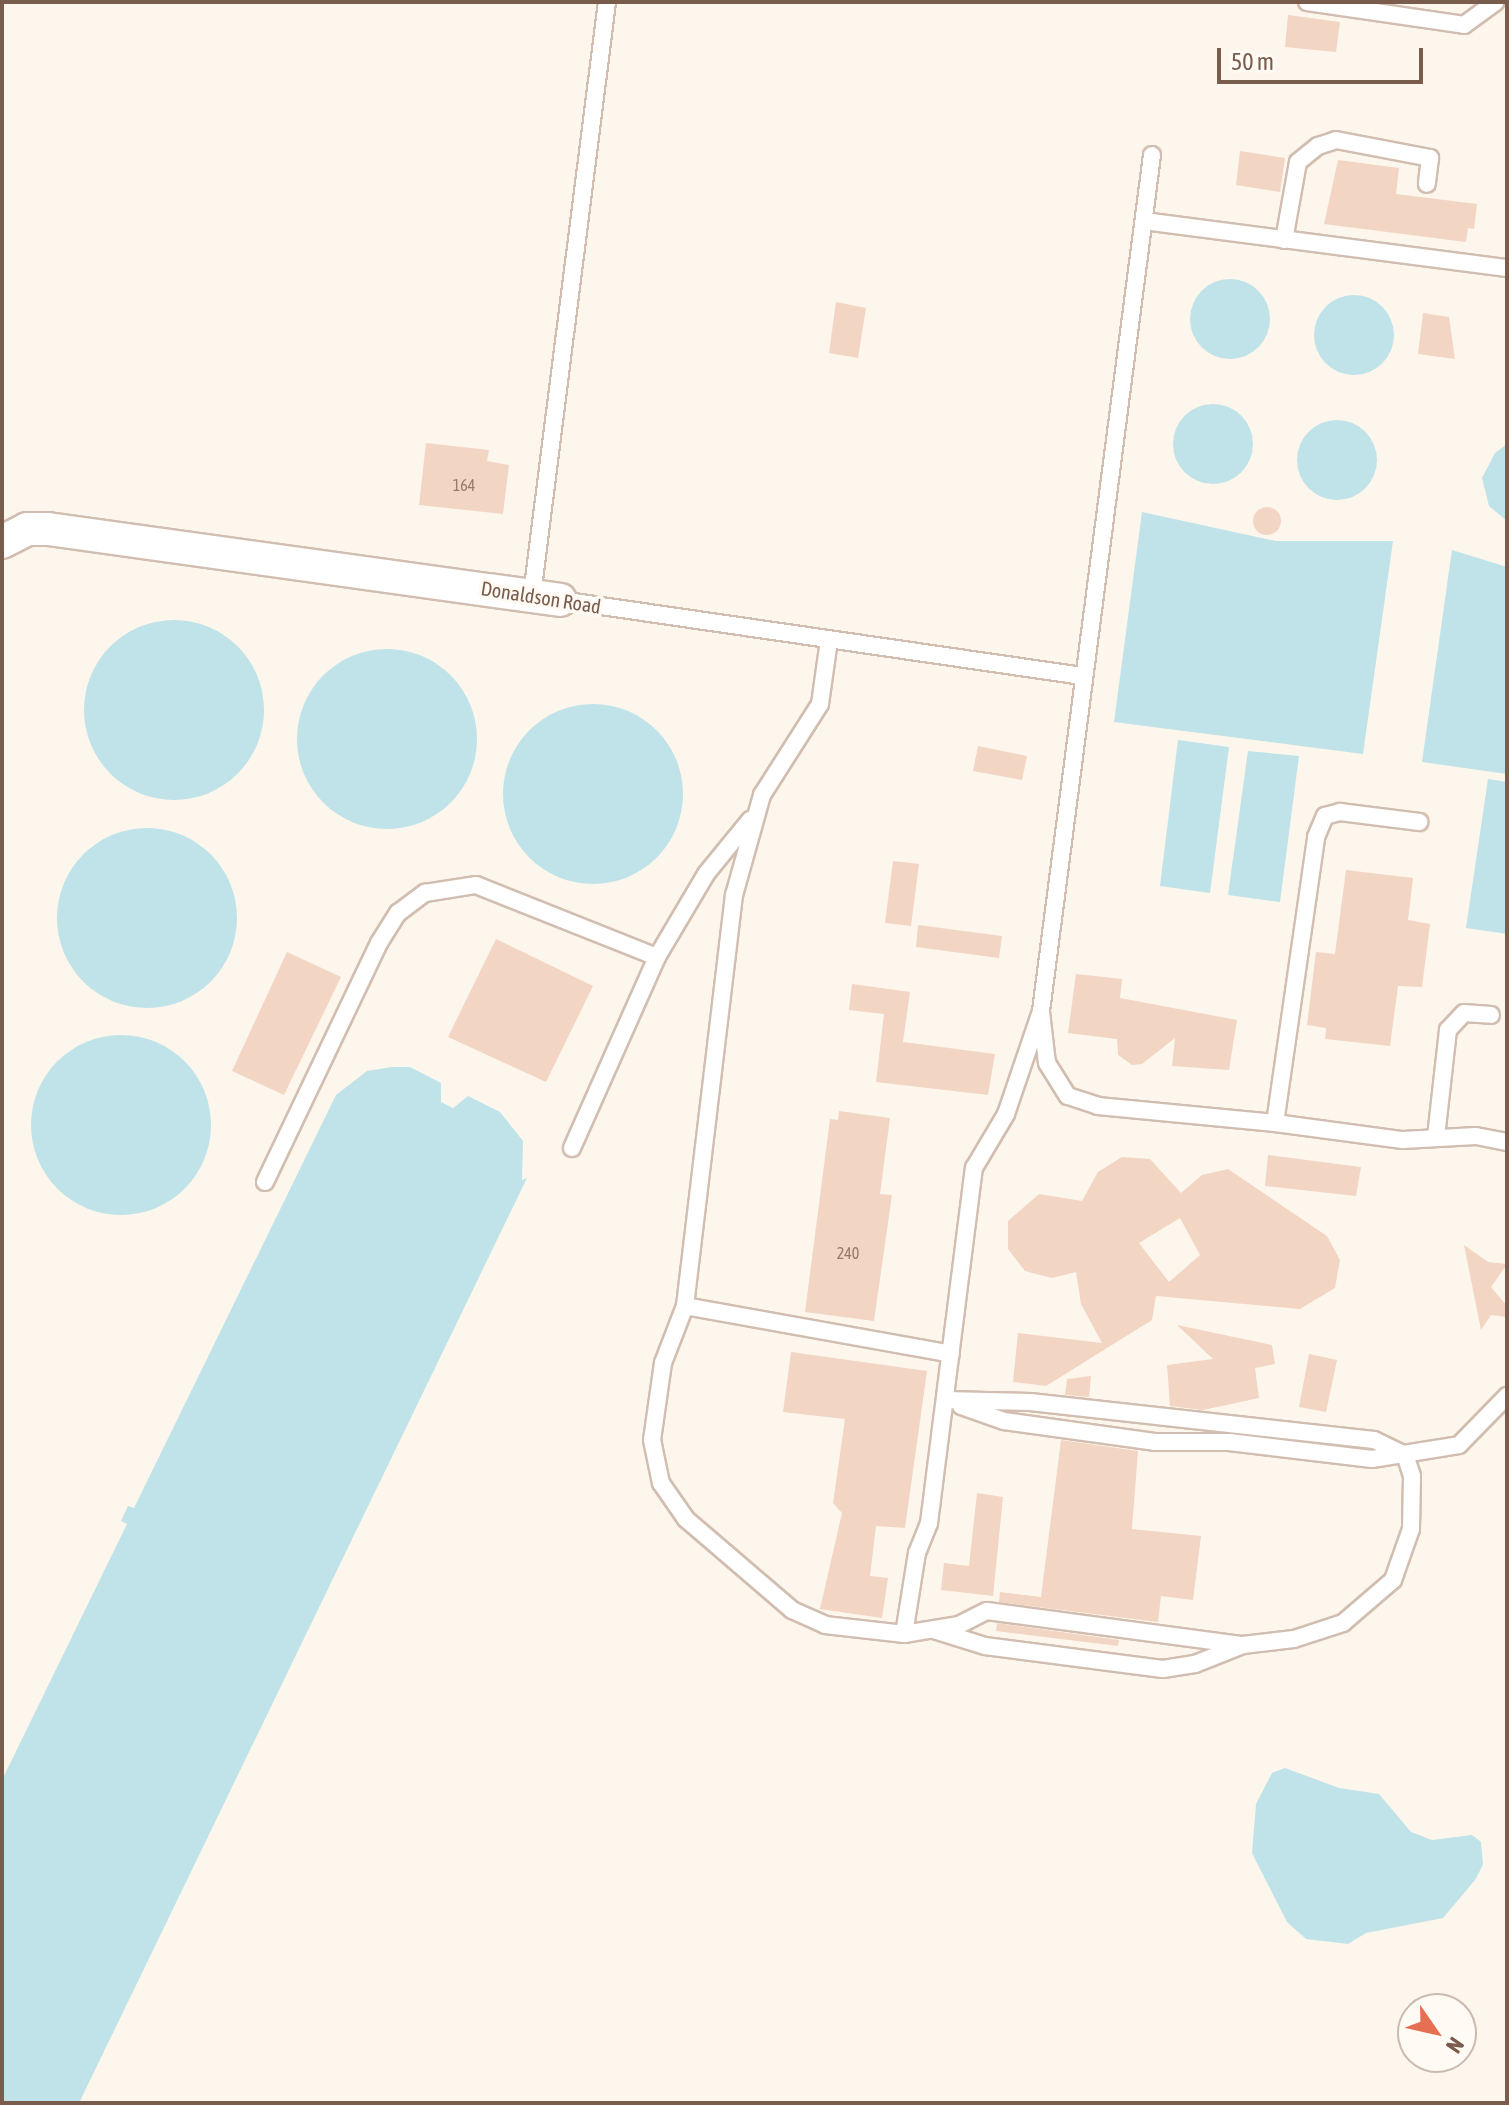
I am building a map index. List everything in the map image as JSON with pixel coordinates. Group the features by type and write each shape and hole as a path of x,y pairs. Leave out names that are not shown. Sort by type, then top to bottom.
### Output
{"street":[{"name":"Donaldson Road","path":"2,542 27,529 48,529 546,597"}],"lane":[{"path":"546,597 607,2"},
{"path":"1307,2 1372,7 1464,25 1496,2"},
{"path":"1284,240 1298,162 1318,146 1336,140 1430,158 1427,184"},
{"path":"904,1634 917,1553 929,1523 974,1168 1006,1114 1041,1011 1082,676 1152,155"},
{"path":"1144,221 1507,268"},
{"name":"Donaldson Road","path":"546,597 1082,676"},
{"path":"572,1148 657,957 706,874 756,813 820,704 829,640"},
{"path":"1275,1123 1316,837 1325,816 1340,812 1419,822"},
{"path":"756,813 734,895 685,1306 663,1363 652,1440 661,1483 686,1519 792,1610 825,1625 904,1634 933,1629 987,1611 1243,1645"},
{"path":"265,1182 379,943 398,913 425,893 476,885 657,957"},
{"path":"1041,1011 1047,1063 1068,1096 1098,1106 1275,1123 1403,1140 1436,1137 1507,1142"},
{"path":"1436,1137 1448,1030 1464,1013 1491,1015"},
{"path":"685,1306 951,1354"},
{"path":"945,1400 1004,1421 1155,1442 1229,1442 1372,1459 1459,1445 1507,1396"},
{"path":"933,1629 985,1646 1163,1669 1195,1664 1243,1645 1343,1623 1393,1580 1411,1529 1412,1476 1405,1455 1374,1440 1030,1402 945,1400"}],"water":[{"path":"1230,279 1245,282 1258,291 1267,304 1270,319 1267,334 1258,347 1245,356 1230,359 1215,356 1202,347 1193,334 1190,319 1193,304 1202,291 1215,282"},
{"path":"1354,295 1369,298 1382,307 1391,320 1394,335 1391,350 1382,363 1369,372 1354,375 1339,372 1326,363 1317,350 1314,335 1317,320 1326,307 1339,298"},
{"path":"1213,404 1228,407 1241,416 1250,429 1253,444 1250,459 1241,472 1228,481 1213,484 1198,481 1185,472 1176,459 1173,444 1176,429 1185,416 1198,407"},
{"path":"1337,420 1352,423 1365,432 1374,445 1377,460 1374,475 1365,488 1352,497 1337,500 1322,497 1309,488 1300,475 1297,460 1300,445 1309,432 1322,423"},
{"path":"1507,444 1507,521 1489,506 1482,478 1495,453"},
{"path":"1142,512 1276,541 1393,541 1363,754 1114,722"},
{"path":"1452,550 1507,567 1507,774 1422,762"},
{"path":"174,620 209,626 238,646 258,675 264,710 258,745 238,774 209,794 174,800 139,794 110,774 90,745 84,710 90,675 110,646 139,626"},
{"path":"387,649 422,655 451,675 471,704 477,739 471,774 451,803 422,823 387,829 352,823 323,803 303,774 297,739 303,704 323,675 352,655"},
{"path":"593,704 628,710 657,730 677,759 683,794 677,829 657,858 628,878 593,884 558,878 529,858 509,829 503,794 509,759 529,730 558,710"},
{"path":"1178,740 1229,747 1210,893 1160,886"},
{"path":"1248,751 1299,756 1280,902 1228,895"},
{"path":"1488,779 1507,782 1507,934 1466,928"},
{"path":"147,828 182,834 211,854 231,883 237,918 231,953 211,982 182,1002 147,1008 112,1002 83,982 63,953 57,918 63,883 83,854 112,834"},
{"path":"121,1035 156,1041 185,1061 205,1090 211,1125 205,1160 185,1189 156,1209 121,1215 86,1209 57,1189 37,1160 31,1125 37,1090 57,1061 86,1041"},
{"path":"410,1067 441,1083 441,1102 453,1108 468,1096 500,1112 523,1141 522,1180 527,1178 79,2103 2,2103 2,1780 127,1524 121,1521 128,1506 134,1508 336,1095 367,1071"},
{"path":"1285,1768 1339,1788 1379,1794 1411,1832 1432,1840 1472,1835 1481,1842 1483,1865 1475,1880 1443,1918 1366,1933 1348,1944 1306,1939 1287,1922 1252,1853 1256,1804 1272,1773"}],"building":[{"path":"1288,15 1340,22 1336,52 1285,47"},
{"path":"1240,151 1285,158 1280,192 1236,185"},
{"path":"1338,160 1399,168 1396,194 1477,204 1474,229 1468,228 1466,242 1324,224"},
{"path":"836,302 866,308 858,358 829,353"},
{"path":"1423,313 1449,317 1455,359 1418,354"},
{"path":"426,443 489,450 487,461 509,465 503,514 419,505"},
{"path":"1267,507 1277,511 1281,521 1277,531 1267,535 1257,531 1253,521 1257,511"},
{"path":"978,746 1027,756 1022,780 973,771"},
{"path":"893,861 919,864 911,926 885,923"},
{"path":"1346,870 1413,878 1408,920 1430,924 1422,987 1398,986 1390,1046 1325,1039 1326,1028 1307,1025 1316,952 1335,954"},
{"path":"918,925 1002,936 999,958 916,947"},
{"path":"496,939 593,986 546,1082 448,1037"},
{"path":"287,952 341,977 284,1095 232,1071"},
{"path":"1076,974 1122,979 1120,998 1237,1020 1229,1070 1172,1066 1175,1038 1142,1064 1132,1065 1118,1055 1117,1039 1068,1033"},
{"path":"852,984 910,992 903,1042 995,1054 988,1095 876,1082 884,1014 849,1010"},
{"path":"839,1111 890,1118 880,1194 892,1195 874,1321 805,1312 830,1119 838,1120"},
{"path":"1268,1155 1361,1167 1356,1196 1265,1186"},
{"path":"1122,1157 1150,1159 1181,1193 1202,1175 1228,1169 1327,1236 1340,1260 1335,1288 1300,1309 1156,1296 1152,1320 1046,1386 1013,1382 1018,1333 1102,1343 1081,1304 1076,1272 1052,1278 1025,1271 1008,1249 1008,1221 1039,1194 1082,1201 1098,1172","holes":["1180,1218 1200,1255 1169,1282 1139,1243"]},
{"path":"1464,1245 1488,1262 1507,1264 1491,1287 1507,1306 1507,1317 1491,1315 1481,1330"},
{"path":"1177,1325 1272,1345 1275,1364 1255,1368 1259,1398 1203,1410 1170,1406 1167,1365 1213,1359"},
{"path":"791,1352 927,1371 905,1528 876,1526 870,1576 888,1578 882,1618 820,1609 842,1513 833,1503 845,1419 783,1412"},
{"path":"1309,1354 1337,1360 1326,1412 1299,1407"},
{"path":"1091,1376 1089,1397 1065,1395 1067,1379"},
{"path":"1061,1440 1138,1451 1132,1529 1201,1536 1193,1600 1161,1596 1158,1622 999,1602 1000,1592 1041,1597"},
{"path":"977,1493 1003,1497 993,1596 941,1590 944,1563 969,1566"},
{"path":"997,1623 1119,1640 1118,1646 996,1631"}]}
